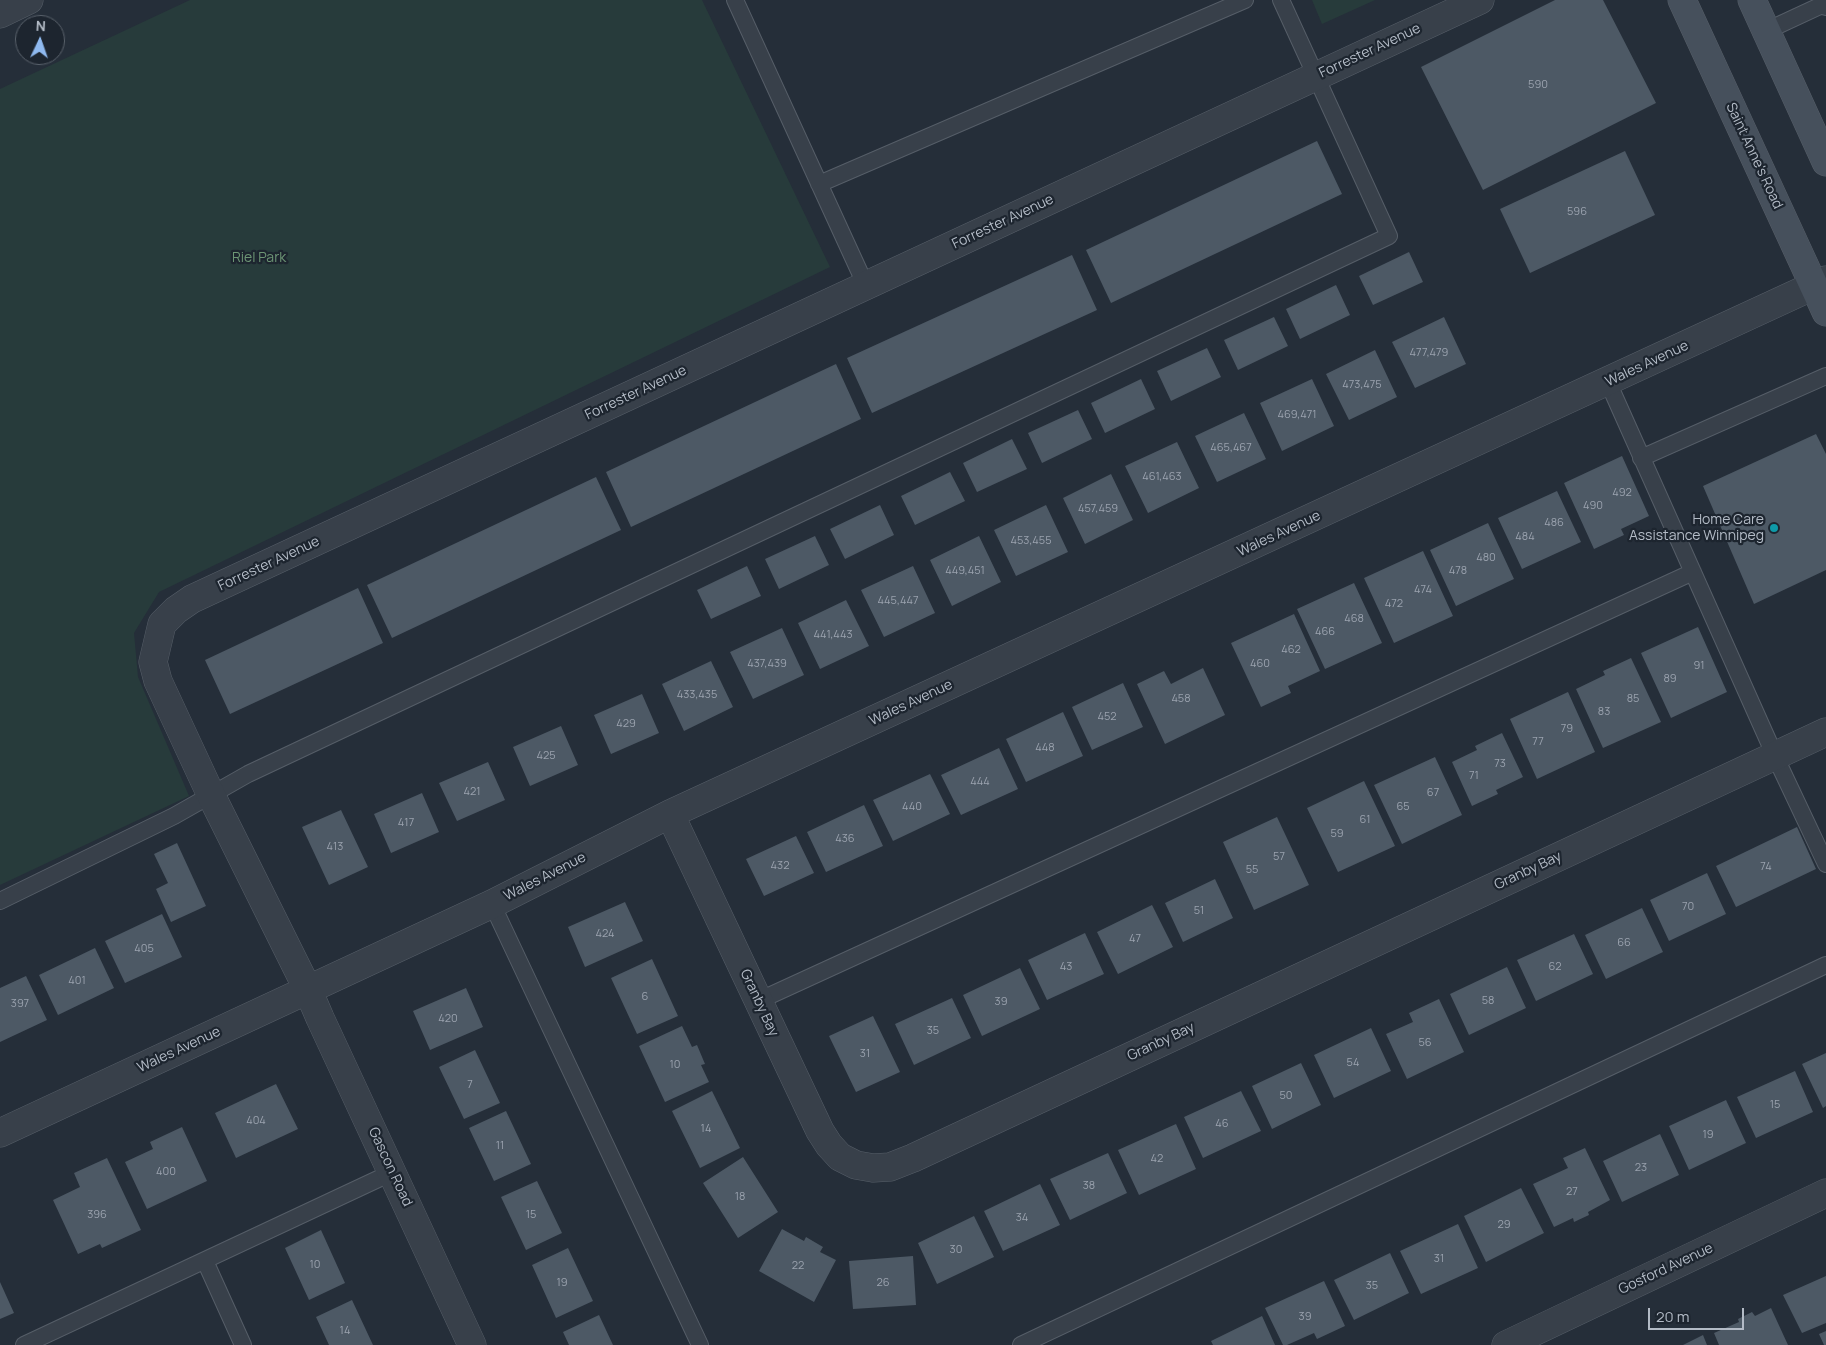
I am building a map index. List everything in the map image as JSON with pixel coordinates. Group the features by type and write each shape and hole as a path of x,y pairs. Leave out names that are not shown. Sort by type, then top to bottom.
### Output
{"main road":[{"name":"Saint Anne's Road","path":"1682,0 1820,283 1826,312"},
{"path":"1752,0 1826,162"}],"street":[{"path":"0,14 29,0"},
{"name":"Forrester Avenue","path":"308,990 211,795 158,681 153,662 162,624 176,610 202,595 1480,0"},
{"name":"Wales Avenue","path":"0,1133 492,904 670,814 1820,283"},
{"name":"Granby Bay","path":"670,814 820,1131 840,1157 856,1165 873,1168 890,1167 913,1158 1826,732"},
{"name":"Gascon Road","path":"308,990 472,1345"},
{"name":"Gosford Avenue","path":"1506,1345 1826,1194"}],"lane":[{"path":"735,0 866,286"},
{"path":"819,184 1245,0"},
{"path":"0,901 174,816 248,774 1389,236 1281,0"},
{"path":"1766,30 1824,4"},
{"path":"1641,458 1826,376"},
{"path":"1608,382 1775,756 1826,864"},
{"path":"758,1001 1693,572"},
{"path":"492,904 700,1345"},
{"path":"1021,1345 1826,965"},
{"path":"24,1345 393,1172"},
{"path":"205,1260 244,1345"}],"green space":[{"name":"Riel Park","path":"190,0 702,0 830,267 159,592 134,633 138,677 189,796 0,885 0,89 51,65 65,65 65,59"},
{"path":"1312,0 1375,0 1322,24"}],"building":[{"path":"1555,0 1603,0 1656,103 1483,190 1421,67"},
{"path":"1317,141 1342,194 1111,303 1086,250"},
{"path":"1625,151 1655,215 1530,273 1500,209"},
{"path":"1409,252 1423,282 1373,305 1359,276"},
{"path":"1072,255 1097,310 872,413 847,358"},
{"path":"1336,285 1350,315 1300,339 1286,309"},
{"path":"1274,317 1288,346 1238,370 1224,340"},
{"path":"1444,317 1466,364 1415,388 1392,342"},
{"path":"1207,348 1221,377 1171,401 1157,371"},
{"path":"1375,350 1397,397 1349,420 1326,374"},
{"path":"836,364 861,419 631,527 606,472"},
{"path":"1141,379 1155,409 1105,433 1091,403"},
{"path":"1312,379 1334,426 1282,451 1260,403"},
{"path":"1078,410 1092,439 1042,463 1028,433"},
{"path":"1244,413 1266,459 1217,482 1195,436"},
{"name":"Home Care Assistance Winnipeg","path":"1816,434 1826,454 1826,570 1754,604 1703,486"},
{"path":"1012,439 1027,469 977,492 963,463"},
{"path":"1177,442 1199,488 1148,513 1125,466"},
{"path":"1622,456 1649,516 1621,529 1624,535 1594,549 1564,483"},
{"path":"950,472 965,501 915,525 901,496"},
{"path":"1111,474 1133,520 1085,544 1063,498"},
{"path":"596,477 621,530 392,638 367,585"},
{"path":"1557,491 1581,542 1522,569 1498,518"},
{"path":"880,505 894,535 845,559 830,529"},
{"path":"1046,505 1068,552 1016,576 994,530"},
{"path":"1488,523 1514,579 1456,606 1430,550"},
{"path":"815,536 829,565 779,589 765,559"},
{"path":"979,536 1001,582 952,606 930,560"},
{"path":"1423,551 1453,616 1394,643 1364,578"},
{"path":"747,566 761,596 711,619 697,590"},
{"path":"913,566 935,613 884,637 861,590"},
{"path":"1354,583 1382,643 1325,669 1297,609"},
{"path":"358,588 383,643 230,714 205,660"},
{"path":"846,600 869,646 820,669 798,623"},
{"path":"1294,614 1320,671 1288,686 1291,693 1261,707 1231,643"},
{"path":"1698,627 1727,692 1671,718 1641,653"},
{"path":"782,628 804,675 753,699 730,652"},
{"path":"1631,658 1661,722 1603,748 1576,689 1605,675 1603,671"},
{"path":"711,661 733,707 684,731 662,684"},
{"path":"1203,668 1225,715 1165,744 1137,684 1164,671 1171,684"},
{"path":"1123,683 1143,727 1092,750 1072,707"},
{"path":"1568,692 1595,752 1537,779 1510,719"},
{"path":"642,694 659,733 611,754 594,715"},
{"path":"1063,712 1083,756 1026,782 1006,739"},
{"path":"561,726 578,765 530,786 513,747"},
{"path":"1502,733 1523,777 1496,790 1498,794 1472,806 1452,762 1477,750 1475,746"},
{"path":"999,748 1018,789 961,815 941,775"},
{"path":"1435,757 1462,815 1402,844 1374,785"},
{"path":"488,762 505,800 457,821 439,783"},
{"path":"930,774 950,814 893,841 873,800"},
{"path":"1364,781 1395,846 1338,872 1307,808"},
{"path":"422,793 439,832 391,853 374,814"},
{"path":"864,805 883,846 826,872 807,832"},
{"path":"341,810 368,867 329,885 302,827"},
{"path":"1277,817 1309,885 1254,910 1223,842"},
{"path":"1797,827 1816,869 1736,907 1716,866"},
{"path":"796,836 814,873 764,896 746,859"},
{"path":"177,843 206,906 171,922 156,889 168,883 154,854"},
{"path":"1707,873 1726,914 1669,941 1650,900"},
{"path":"1215,879 1233,918 1183,942 1165,903"},
{"path":"625,902 643,941 585,967 568,927"},
{"path":"1152,905 1173,947 1118,974 1097,932"},
{"path":"1642,908 1663,952 1606,979 1585,935"},
{"path":"162,914 182,957 125,983 105,941"},
{"path":"1085,933 1104,974 1047,1000 1028,960"},
{"path":"1574,934 1593,974 1536,1001 1517,960"},
{"path":"95,948 114,988 58,1015 39,975"},
{"path":"652,959 678,1016 637,1034 611,978"},
{"path":"1507,967 1526,1008 1469,1035 1450,994"},
{"path":"1020,968 1040,1009 982,1036 963,995"},
{"path":"26,976 47,1020 0,1042 0,988"},
{"path":"466,988 483,1027 430,1050 413,1011"},
{"path":"952,998 971,1038 914,1065 895,1024"},
{"path":"1439,999 1464,1052 1407,1079 1386,1034 1413,1022 1409,1013"},
{"path":"873,1016 900,1072 856,1092 829,1036"},
{"path":"682,1026 692,1047 697,1045 705,1064 701,1065 709,1082 665,1102 639,1046"},
{"path":"1371,1028 1391,1071 1334,1098 1314,1055"},
{"path":"475,1050 500,1103 464,1119 439,1067"},
{"path":"1826,1053 1826,1106 1823,1108 1802,1064"},
{"path":"1301,1063 1321,1105 1272,1129 1252,1086"},
{"path":"1795,1071 1813,1112 1756,1138 1737,1097"},
{"path":"276,1084 298,1129 236,1158 215,1113"},
{"path":"712,1091 740,1148 700,1168 672,1111"},
{"path":"1241,1091 1261,1131 1203,1158 1184,1117"},
{"path":"1726,1100 1746,1143 1689,1170 1669,1126"},
{"path":"506,1111 531,1164 494,1181 469,1128"},
{"path":"1176,1124 1196,1169 1139,1195 1118,1150"},
{"path":"182,1127 207,1181 147,1209 125,1162 153,1149 150,1142"},
{"path":"1660,1134 1679,1175 1622,1202 1603,1161"},
{"path":"1585,1148 1610,1200 1588,1212 1589,1215 1574,1222 1573,1218 1554,1227 1533,1184 1568,1168 1563,1158"},
{"path":"1108,1153 1127,1193 1070,1220 1050,1179"},
{"path":"743,1157 778,1212 738,1238 703,1183"},
{"path":"107,1158 141,1230 102,1248 100,1244 78,1254 53,1200 80,1187 74,1173"},
{"path":"537,1181 562,1233 526,1250 501,1197"},
{"path":"1040,1184 1060,1225 1003,1251 984,1211"},
{"path":"1521,1188 1544,1233 1486,1262 1464,1216"},
{"path":"974,1216 994,1257 937,1284 918,1243"},
{"path":"1458,1224 1478,1268 1421,1294 1400,1251"},
{"path":"782,1229 804,1241 806,1237 823,1247 820,1252 836,1260 814,1302 759,1271"},
{"path":"321,1230 345,1283 309,1300 285,1248"},
{"path":"568,1248 593,1301 556,1318 532,1265"},
{"path":"1390,1253 1409,1293 1354,1320 1334,1280"},
{"path":"913,1256 916,1305 853,1309 849,1261"},
{"path":"1826,1276 1826,1323 1802,1333 1783,1295"},
{"path":"1324,1281 1345,1326 1317,1339 1314,1333 1283,1345 1265,1308"},
{"path":"0,1282 14,1313 0,1319"},
{"path":"352,1300 373,1345 329,1345 316,1317"},
{"path":"1771,1308 1788,1345 1719,1345 1714,1333 1739,1322 1738,1319 1752,1312 1755,1316"},
{"path":"599,1315 613,1345 569,1345 563,1332"},
{"path":"1262,1316 1275,1345 1213,1345 1211,1341"},
{"path":"1826,1331 1826,1345 1824,1345 1819,1334"},
{"path":"1703,1335 1707,1345 1683,1345"}],"place":[{"name":"Home Care Assistance Winnipeg","path":"1774,528"}]}
